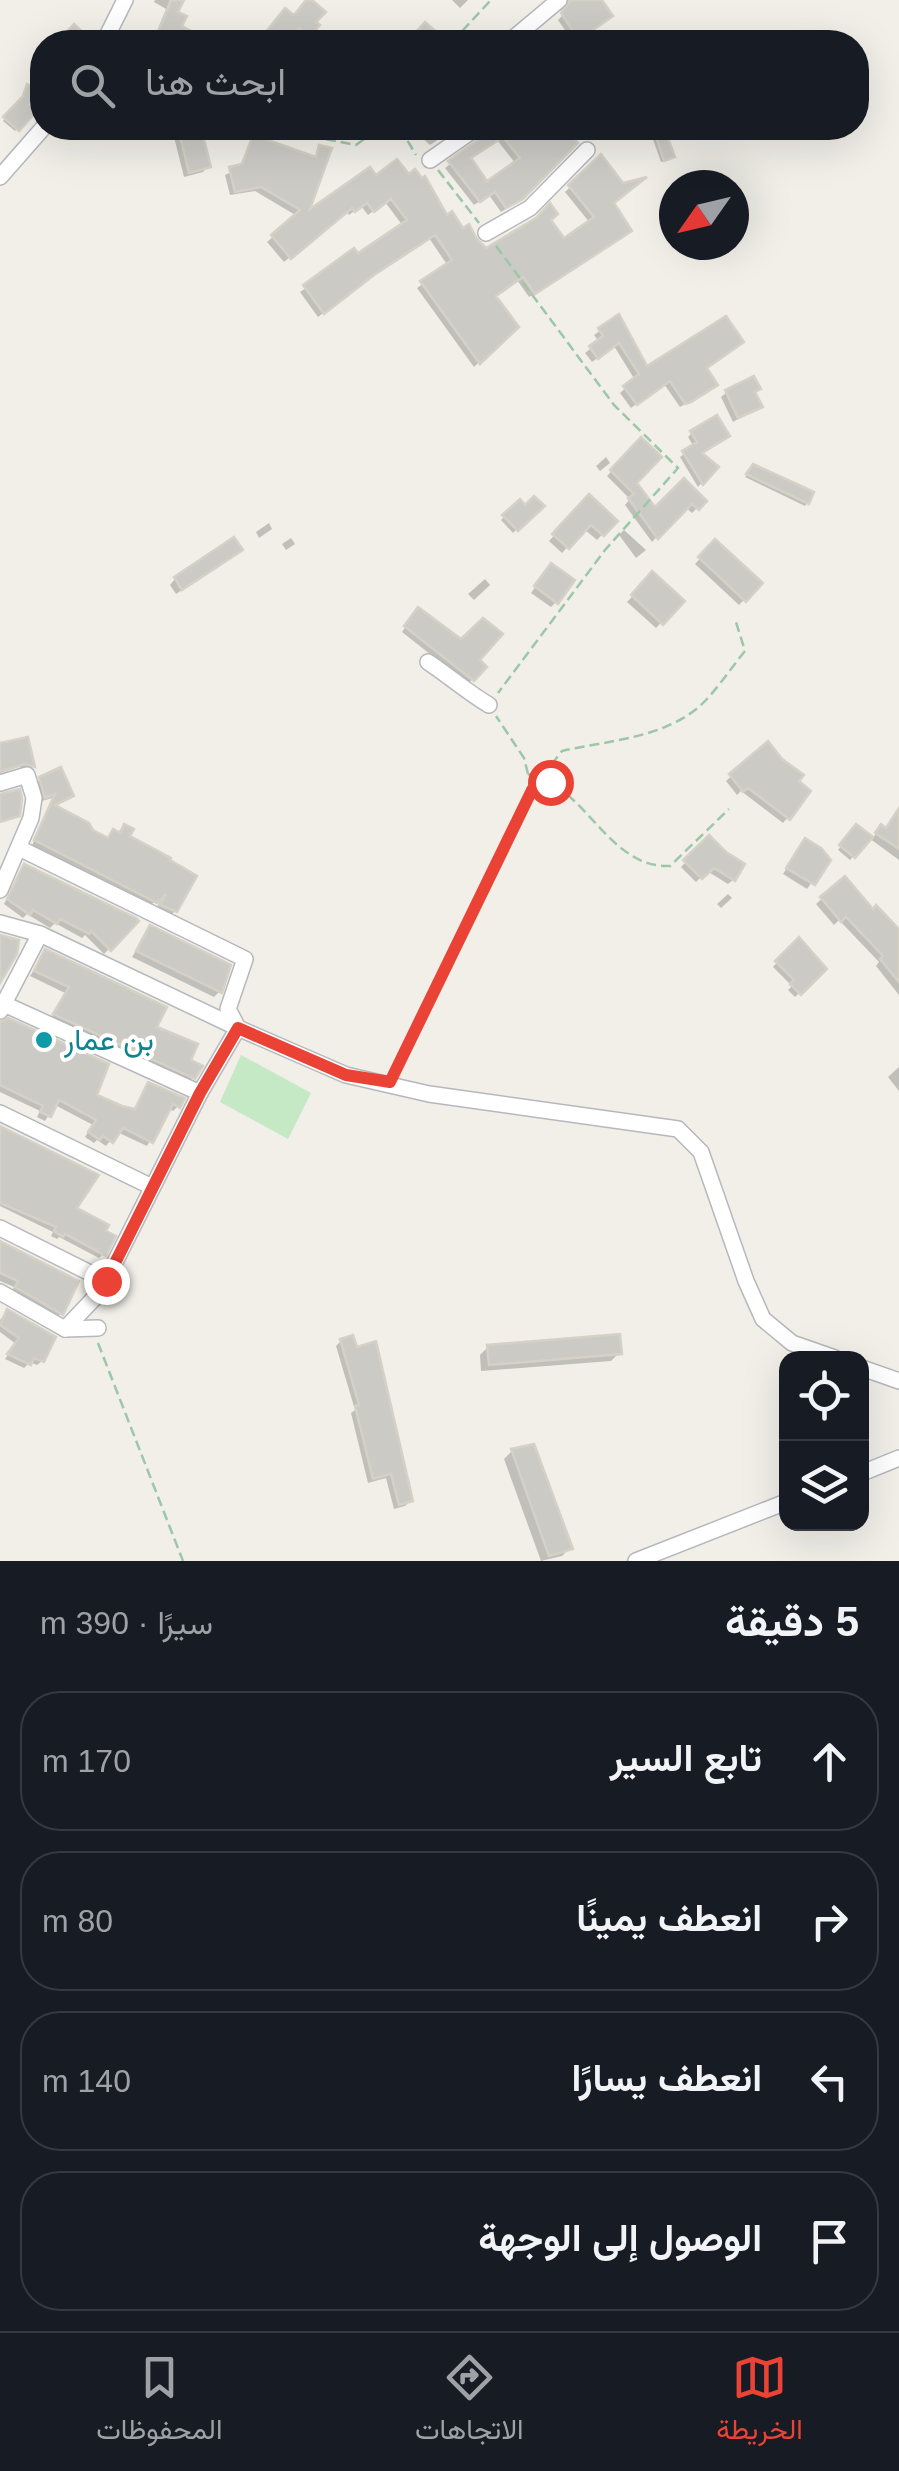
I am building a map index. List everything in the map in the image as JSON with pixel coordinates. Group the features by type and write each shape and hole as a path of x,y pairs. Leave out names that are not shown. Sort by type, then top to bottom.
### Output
{"street":[{"path":"110,30 124,0"},
{"path":"523,30 559,0"},
{"path":"0,177 33,140"},
{"path":"430,160 459,140"},
{"path":"486,233 530,208 587,150"},
{"path":"428,662 489,705"},
{"path":"0,783 26,775 34,798 31,818 0,890"},
{"path":"19,848 245,959 228,1009 238,1028"},
{"path":"0,923 40,934 346,1075 448,1097 678,1129 701,1152 762,1319 792,1343 815,1351"},
{"path":"40,934 2,1008 200,1093"},
{"path":"65,1329 106,1281 200,1093 238,1028"},
{"path":"0,1114 152,1187"},
{"path":"0,1228 106,1281"},
{"path":"0,1292 65,1329 98,1328"},
{"path":"869,1370 899,1380"},
{"path":"869,1470 899,1458"},
{"path":"636,1561 779,1505"}],"path":[{"path":"463,30 491,0"},
{"path":"330,140 356,145 363,140"},
{"path":"356,145 361,140"},
{"path":"407,140 417,156 430,160 614,405 678,468 605,550 489,705 524,758 532,790"},
{"path":"390,1082 532,790 562,752 634,737 672,724 704,702 745,652 736,619"},
{"path":"528,774 550,782 632,857 650,867 670,866 729,810"},
{"path":"98,1328 97,1342 183,1561"}],"green space":[{"path":"241,1055 311,1093 288,1139 220,1102"}],"building":[{"path":"171,0 184,0 178,12 187,16 182,26 189,30 159,30"},
{"path":"306,0 312,0 326,12 316,22 320,25 316,30 268,30 285,8 294,15"},
{"path":"570,0 602,0 613,16 593,30 572,30 561,13"},
{"path":"425,22 434,30 418,30"},
{"path":"27,84 30,119 19,131 3,117 23,96"},
{"path":"181,140 204,140 211,167 189,173"},
{"path":"251,140 267,140 316,157 319,145 332,148 310,209 370,167 376,175 397,159 409,174 415,169 422,178 425,176 447,215 452,211 463,228 469,224 486,248 536,218 550,203 558,214 551,220 564,238 594,217 568,185 601,154 623,183 647,177 614,203 632,231 535,294 523,277 496,296 519,327 480,364 420,281 452,260 435,235 324,314 303,285 354,248 358,253 407,220 391,199 374,212 367,203 355,212 352,208 291,259 271,235 300,210 261,187 235,192 229,167 242,164"},
{"path":"478,140 498,140 471,158 487,181 520,158 505,140 578,143 523,199 506,208 495,192 480,202 448,161"},
{"path":"657,140 669,140 675,157 664,161"},
{"path":"619,314 647,366 726,316 744,342 707,368 718,385 691,402 685,404 670,381 637,405 623,386 639,374 619,343 598,359 589,346 603,336 598,328"},
{"path":"754,376 761,389 755,392 763,407 738,418 725,390"},
{"path":"717,415 730,436 702,453 719,467 703,485 682,451 697,442 690,431"},
{"path":"641,437 662,457 637,483 655,507 684,478 707,501 699,510 692,504 658,539 628,498 634,494 610,470"},
{"path":"753,464 814,492 809,504 746,474"},
{"path":"589,494 618,521 604,536 591,525 569,549 552,534"},
{"path":"534,496 545,506 518,531 502,515 520,499 525,505"},
{"path":"234,537 243,550 182,590 174,577"},
{"path":"715,539 763,583 746,602 698,557"},
{"path":"551,563 575,580 558,604 534,586"},
{"path":"652,571 685,601 663,625 631,595"},
{"path":"418,607 461,639 483,618 503,634 480,660 487,667 474,681 404,626"},
{"path":"28,737 35,767 25,764 0,771 0,743"},
{"path":"768,741 782,759 804,775 799,781 811,791 790,820 748,788 743,792 729,774"},
{"path":"61,767 74,796 55,805 108,838 113,829 120,833 124,824 134,829 130,836 197,876 177,912 160,905 166,894 157,903 34,840 55,794 45,798 39,777"},
{"path":"20,789 20,816 0,822 0,794"},
{"path":"899,808 899,849 875,833 881,824 886,828"},
{"path":"856,824 873,837 855,858 839,845"},
{"path":"709,835 745,864 735,881 714,868 702,879 683,860"},
{"path":"805,838 831,860 815,885 786,868"},
{"path":"24,864 139,921 111,951 91,931 89,934 60,919 57,924 33,910 30,915 7,899"},
{"path":"845,876 873,909 876,905 899,929 899,982 880,959 883,956 846,917 841,922 820,897"},
{"path":"150,925 231,965 222,993 136,951"},
{"path":"0,935 19,940 17,954 0,983"},
{"path":"799,937 827,969 801,995 790,984 794,980 775,961"},
{"path":"45,949 167,1007 157,1027 198,1044 191,1060 203,1066 195,1079 53,1014 69,987 34,971"},
{"path":"8,1018 109,1064 97,1095 135,1109 148,1082 185,1098 180,1108 173,1104 153,1143 123,1128 113,1143 103,1136 100,1140 88,1132 96,1120 59,1100 51,1117 40,1112 43,1106 0,1085 0,1022"},
{"path":"0,1126 99,1175 77,1208 109,1225 106,1231 116,1236 106,1256 65,1234 63,1237 54,1231 56,1227 0,1203"},
{"path":"0,1241 79,1281 63,1315 15,1287 18,1281 0,1273"},
{"path":"7,1309 56,1337 44,1362 34,1358 31,1365 7,1354 19,1338 0,1325"},
{"path":"620,1334 622,1354 489,1365 487,1345"},
{"path":"353,1335 357,1347 376,1341 413,1501 399,1505 391,1474 373,1479 355,1406 359,1405 340,1339"},
{"path":"534,1444 573,1549 549,1556 511,1449"}],"place":[{"name":"بن عمار","path":"44,1040"}],"route":[{"path":"106,1281 200,1093 238,1028 346,1075 390,1082 532,790 540,780 550,782"}]}
